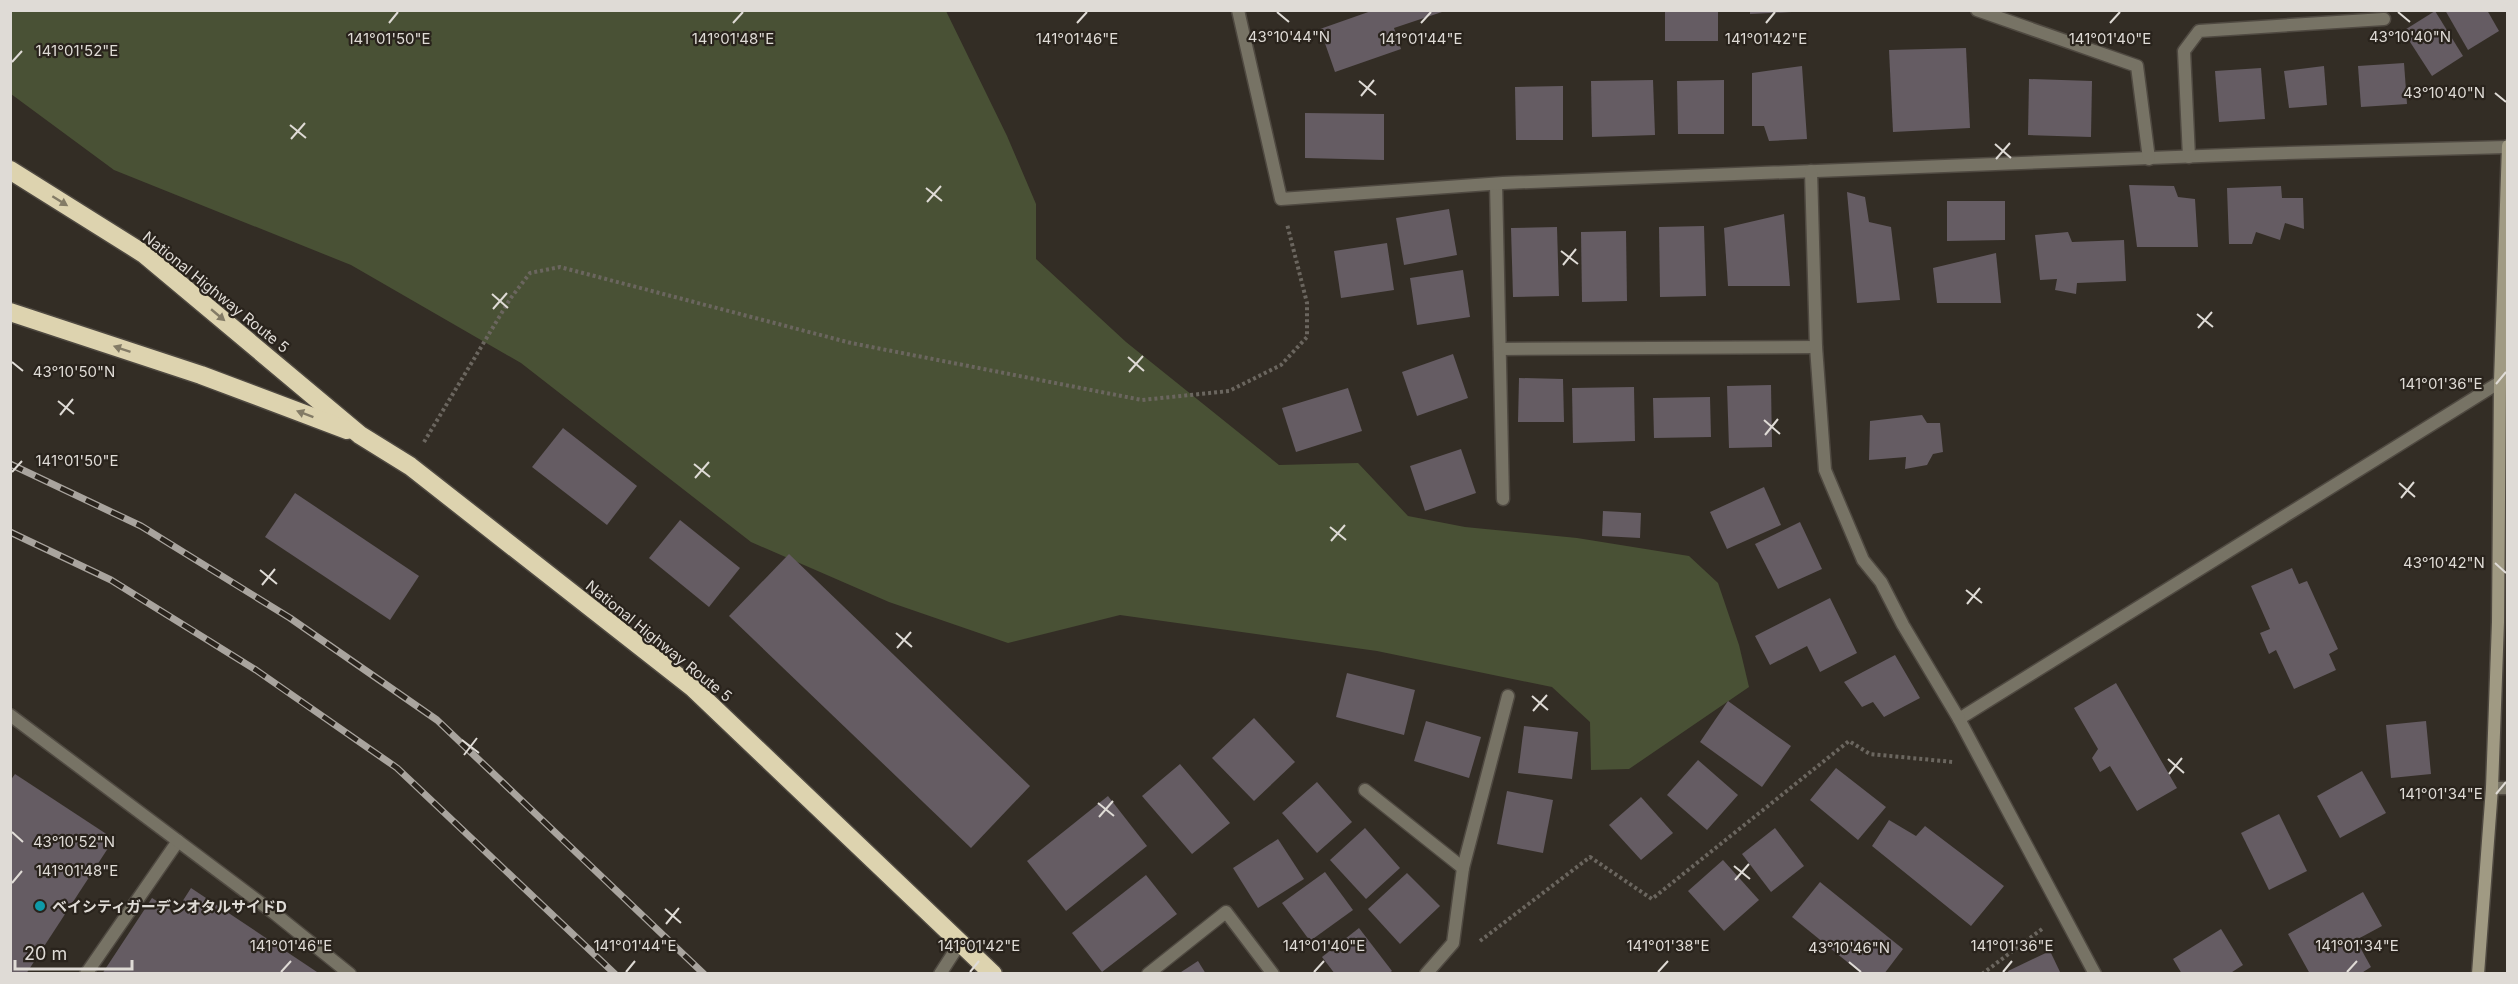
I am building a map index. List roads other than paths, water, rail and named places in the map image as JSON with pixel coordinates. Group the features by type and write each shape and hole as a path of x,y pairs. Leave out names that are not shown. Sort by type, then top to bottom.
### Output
{"highway":[{"name":"National Highway Route 5","path":"10,170 144,254 360,435 410,466 693,688 993,974"},
{"name":"National Highway Route 5","path":"10,312 201,375 360,435"}],"street":[{"path":"1238,10 1281,199 1496,184 2507,146 2500,382 2503,622 2478,974"},
{"path":"1977,10 2137,66 2149,159"},
{"path":"2189,157 2184,51 2199,31 2384,19"},
{"path":"1811,171 1816,347 1825,470 1863,560 1881,582 1903,625 1959,718 2095,974"},
{"path":"1496,184 1503,499"},
{"path":"1500,349 1816,347"},
{"path":"1959,718 2500,382"},
{"path":"1426,974 1453,943 1463,868 1508,696"},
{"path":"10,716 178,841 350,974"},
{"path":"2492,788 2508,788"},
{"path":"1365,790 1463,868"},
{"path":"86,974 178,841"},
{"path":"1148,974 1226,912 1273,974"},
{"path":"940,974 960,943"}],"railway":[{"path":"10,464 141,526 290,618 437,720 704,974"},
{"path":"10,532 111,580 256,670 397,768 615,974"}],"place":[{"name":"ベイシティガーデンオタルサイドD","path":"40,906"}]}
